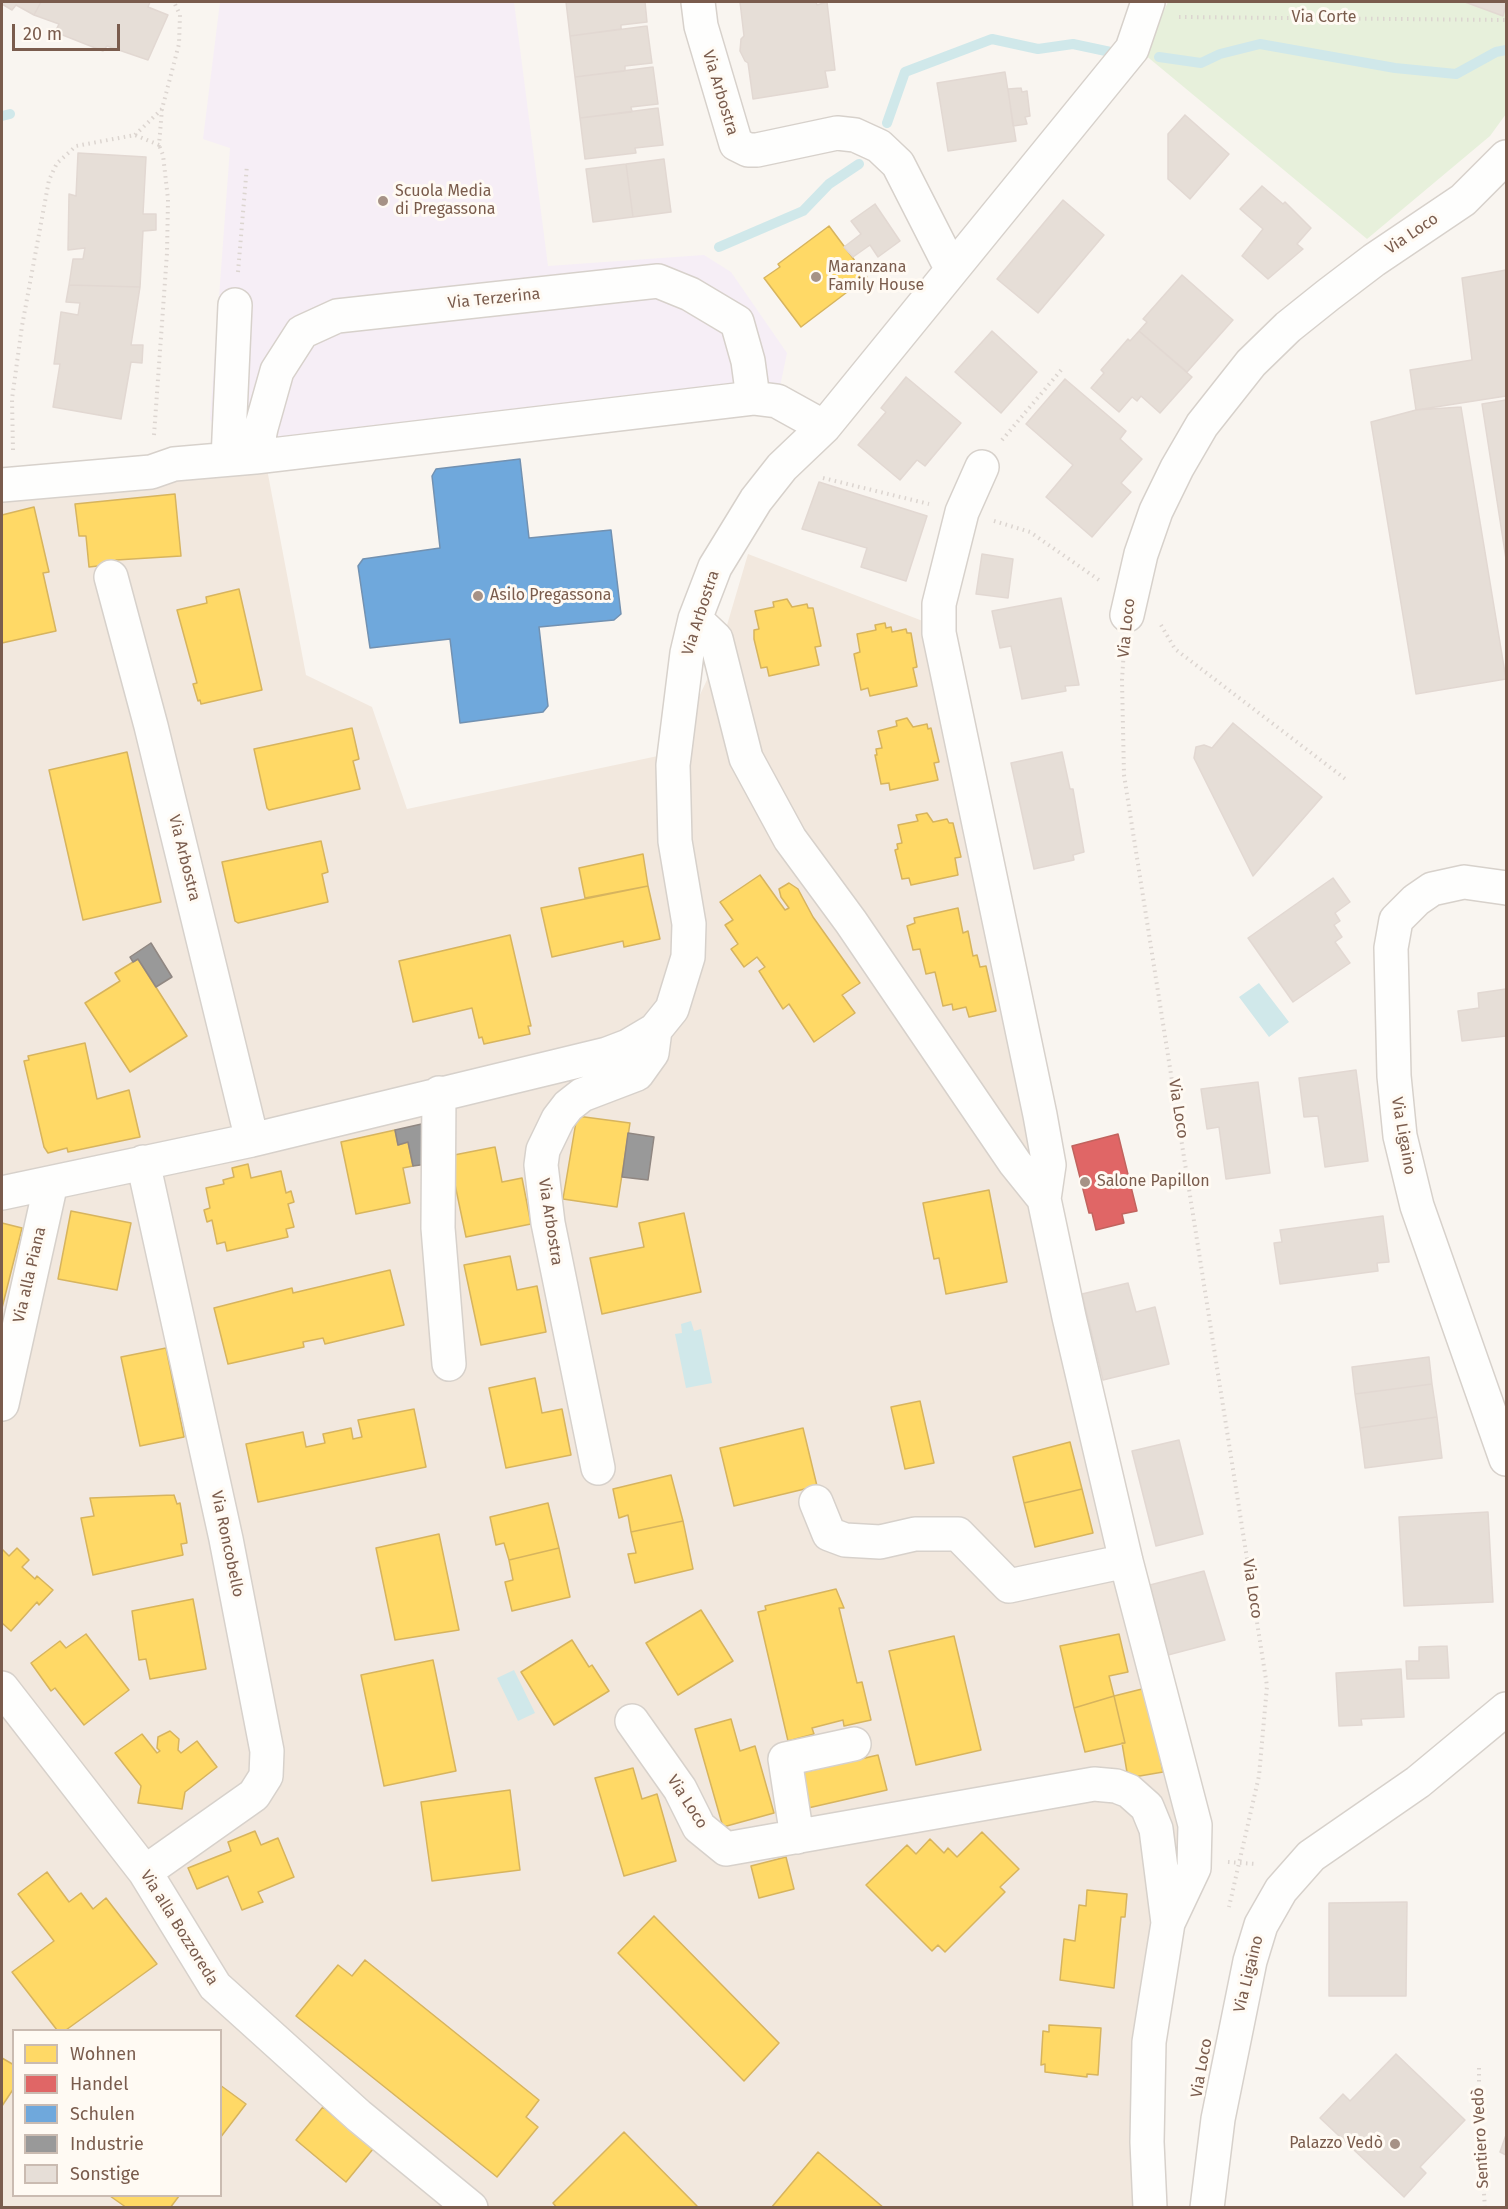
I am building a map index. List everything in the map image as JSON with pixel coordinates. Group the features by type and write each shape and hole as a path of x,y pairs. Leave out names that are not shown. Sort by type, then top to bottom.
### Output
{"street":[{"name":"Via Arbostra","path":"698,2 701,26 736,144 748,150 757,150 837,132 855,135 879,146 898,164 951,268"},
{"name":"Via Arbostra","path":"2,1192 252,1140 607,1054 628,1046 655,1030 672,1009 688,957 689,924 675,841 673,765 680,698 695,619 715,567 728,541 782,467 824,427 951,268 1132,49 1145,9"},
{"name":"Via Loco","path":"1128,608 1156,511 1177,468 1202,425 1251,363 1288,327 1328,295 1374,260 1462,200 1506,157"},
{"name":"Via Terzerina","path":"242,458 261,428 277,371 302,332 337,316 658,282 690,294 736,322 748,361 753,398"},
{"path":"235,305 242,458"},
{"path":"8,484 151,472 174,464 753,398 777,401 824,427"},
{"name":"Via Loco","path":"982,467 962,512 939,604 939,633 1049,1165 1044,1199 1126,1561 1195,1825 1194,1868 1168,1923 1149,2042 1147,2142 1150,2208"},
{"name":"Via Arbostra","path":"111,577 151,726 252,1140"},
{"name":"Via Loco","path":"695,619 716,639 746,758 790,839 851,922 1015,1163 1044,1199"},
{"name":"Via Ligaino","path":"1506,888 1464,882 1432,889 1416,900 1396,920 1391,948 1394,1076 1400,1136 1417,1206 1506,1459"},
{"name":"Via Arbostra","path":"598,1468 548,1223 541,1165 543,1150 558,1119 568,1106 582,1095 637,1074 652,1053 655,1030"},
{"path":"439,1093 438,1228 449,1364"},
{"name":"Via Roncobello","path":"143,1161 229,1550 267,1751 266,1776 254,1795 145,1872"},
{"name":"Via alla Piana","path":"2,1404 51,1183"},
{"path":"816,1502 820,1519 829,1534 845,1540 880,1542 915,1534 958,1534 1008,1586 1126,1561"},
{"name":"Via alla Bozzoreda","path":"2,1688 145,1872 214,1986 359,2116 471,2208"},
{"name":"Via Ligaino","path":"1207,2208 1218,2119 1250,1961 1261,1925 1281,1890 1311,1856 1418,1782 1506,1709"},
{"name":"Via Loco","path":"632,1721 680,1789 699,1827 726,1849 1094,1784 1116,1786 1129,1791 1147,1807 1156,1829 1168,1923"},
{"path":"797,1837 785,1759 854,1744"}],"path":[{"path":"151,472 167,253 168,199 163,155 159,145 162,109 179,44 180,15 174,2"},
{"name":"Via Corte","path":"1145,9 1506,20"},
{"path":"135,135 162,109"},
{"path":"8,484 12,399 21,326 49,180 57,163 76,146 135,135 159,145"},
{"path":"235,305 247,165"},
{"path":"982,467 991,452 1062,369"},
{"path":"782,467 962,512 1030,532 1128,608"},
{"name":"Via Loco","path":"1128,608 1122,680 1124,775 1267,1686 1259,1776 1227,1918"},
{"path":"1175,649 1348,782"},
{"path":"1228,1852 1226,1862 1238,1865 1263,1864 1263,1881 1281,1890"},
{"name":"Sentiero Vedò","path":"1479,2068 1479,2122 1485,2208"}],"shaded area":[{"name":"Scuola Media di Pregassona","path":"220,2 514,2 548,266 704,255 731,272 787,353 777,401 228,459 210,419 230,148 203,139"},
{"path":"267,469 306,675 372,707 407,809 672,753 717,659 748,554 928,623 1056,1176 1185,1862 1145,2207 2,2207 2,498"}],"green space":[{"path":"1168,2 1506,2 1506,114 1490,136 1367,239 1144,54"}],"water":[{"path":"1259,983 1289,1022 1269,1037 1239,997"},
{"path":"691,1321 694,1331 701,1329 712,1383 686,1388 675,1334 682,1333 681,1324"},
{"path":"514,1670 535,1713 518,1721 497,1678"}],"building: Wohnen":[{"name":"Maranzana Family House","path":"829,226 867,277 801,327 764,278 780,267 778,264"},
{"path":"175,494 181,556 116,560 116,564 89,567 86,536 79,536 75,504"},
{"path":"34,507 49,572 43,573 56,631 2,643 2,515"},
{"path":"239,589 262,690 201,704 193,684 197,683 177,610 207,603 206,597"},
{"path":"787,599 792,607 807,604 808,608 813,608 821,646 815,647 819,665 769,676 767,667 761,668 754,639 754,630 759,629 755,611 774,607 773,602"},
{"path":"885,623 886,628 891,627 892,632 906,629 907,633 911,633 917,667 913,668 917,686 870,696 868,688 861,690 854,654 860,652 857,634 876,630 875,625"},
{"path":"907,718 913,727 927,724 928,729 931,728 939,762 934,763 938,780 890,790 889,783 881,784 875,755 877,755 876,749 882,748 878,731 897,726 896,721"},
{"path":"352,728 359,759 353,761 360,789 269,810 267,808 254,749"},
{"path":"127,752 161,902 83,920 49,770"},
{"path":"927,813 933,822 947,819 949,823 953,823 961,857 955,858 958,875 911,885 909,878 902,879 895,850 898,849 897,844 902,843 898,825 918,821 916,815"},
{"path":"321,841 328,872 322,874 328,902 238,923 235,921 222,862"},
{"path":"643,854 648,886 585,898 579,868"},
{"path":"760,875 785,910 789,908 781,897 779,889 789,883 798,889 813,917 860,983 842,995 855,1013 814,1042 789,1004 783,1009 759,971 765,967 757,957 744,967 731,949 738,944 725,925 733,920 720,902"},
{"path":"648,886 660,939 624,947 623,941 552,957 541,908"},
{"path":"958,908 963,933 968,931 973,956 977,955 980,967 986,966 996,1011 969,1017 966,1007 953,1010 952,1004 943,1006 935,972 926,974 920,949 913,950 907,926 915,923 914,918"},
{"path":"510,935 531,1026 528,1026 530,1034 484,1044 482,1037 479,1038 472,1008 413,1022 399,961"},
{"path":"138,959 187,1036 130,1072 85,1003 120,981 115,973"},
{"path":"85,1043 97,1099 129,1090 140,1137 68,1152 67,1148 48,1153 44,1147 24,1061 29,1060 28,1056"},
{"path":"577,1116 630,1123 617,1207 563,1199"},
{"path":"395,1130 398,1145 408,1142 413,1166 403,1168 410,1203 356,1214 341,1142"},
{"path":"495,1147 502,1182 522,1178 531,1224 466,1237 449,1156"},
{"path":"248,1164 251,1178 281,1171 286,1193 291,1191 294,1202 288,1204 294,1227 286,1229 288,1237 227,1251 225,1242 217,1244 212,1220 207,1222 204,1210 210,1208 206,1188 224,1184 223,1180 234,1177 232,1168"},
{"path":"989,1190 1007,1282 946,1294 939,1258 934,1259 923,1203"},
{"path":"71,1211 131,1223 117,1290 58,1279"},
{"path":"684,1213 701,1292 602,1314 590,1258 644,1247 639,1223"},
{"path":"2,1223 22,1228 2,1308"},
{"path":"510,1256 517,1290 537,1286 546,1332 481,1345 464,1265"},
{"path":"390,1270 404,1325 325,1344 323,1338 303,1342 304,1347 228,1364 214,1308 292,1288 293,1293"},
{"path":"166,1348 184,1437 140,1446 121,1357"},
{"path":"535,1378 542,1413 562,1409 571,1455 506,1468 489,1388"},
{"path":"920,1401 934,1463 905,1469 891,1407"},
{"path":"414,1409 426,1467 258,1502 246,1444 303,1432 306,1447 325,1443 323,1434 351,1428 353,1439 362,1437 358,1420"},
{"path":"803,1428 817,1486 734,1506 720,1448"},
{"path":"1070,1442 1082,1489 1024,1503 1013,1457"},
{"path":"671,1475 683,1521 631,1532 628,1515 619,1518 613,1489"},
{"path":"1082,1489 1093,1533 1035,1547 1024,1503"},
{"path":"174,1495 177,1504 180,1503 187,1543 181,1544 183,1555 93,1575 81,1518 94,1516 90,1498"},
{"path":"548,1503 559,1548 509,1560 504,1543 496,1545 490,1517"},
{"path":"683,1521 693,1569 635,1583 628,1554 636,1553 631,1532"},
{"path":"439,1534 459,1630 395,1640 376,1548"},
{"path":"17,1548 29,1560 22,1567 35,1579 37,1576 53,1590 39,1605 37,1602 11,1631 2,1623 2,1549 9,1556"},
{"path":"559,1548 570,1597 512,1611 505,1582 513,1580 509,1560"},
{"path":"836,1589 844,1608 839,1608 857,1683 862,1682 871,1720 844,1726 843,1720 812,1728 814,1734 788,1741 758,1612 766,1610 765,1606"},
{"path":"193,1599 206,1669 150,1679 146,1659 139,1660 132,1611"},
{"path":"701,1610 733,1661 678,1695 646,1643"},
{"path":"86,1634 129,1690 84,1725 55,1688 51,1691 31,1663 60,1641 66,1648"},
{"path":"1119,1634 1128,1672 1109,1676 1114,1696 1074,1708 1060,1646"},
{"path":"954,1636 981,1750 916,1765 889,1651"},
{"path":"572,1640 589,1667 592,1665 609,1691 554,1725 521,1672"},
{"path":"433,1660 456,1771 384,1786 361,1675"},
{"path":"1146,1688 1163,1772 1128,1778 1122,1743 1125,1743 1114,1696"},
{"path":"1114,1696 1125,1743 1085,1752 1074,1708"},
{"path":"731,1719 740,1751 755,1746 774,1813 723,1827 695,1729"},
{"path":"170,1731 179,1739 178,1750 181,1753 197,1741 217,1767 185,1792 182,1809 138,1803 141,1786 115,1753 142,1734 157,1753 160,1751 157,1748 158,1737"},
{"path":"878,1755 887,1790 808,1808 800,1773"},
{"path":"633,1768 642,1799 657,1794 676,1861 624,1876 595,1778"},
{"path":"510,1790 520,1870 432,1881 421,1802"},
{"path":"255,1831 261,1845 278,1838 294,1877 258,1892 263,1902 242,1910 228,1876 197,1889 188,1868 231,1851 228,1842"},
{"path":"982,1832 1019,1869 1000,1887 1005,1892 945,1952 938,1945 932,1951 866,1885 907,1845 916,1854 930,1839 944,1853 948,1848 957,1857"},
{"path":"786,1857 794,1889 759,1898 751,1866"},
{"path":"47,1872 69,1902 81,1893 93,1909 106,1898 157,1964 67,2029 56,2029 12,1972 54,1941 18,1894"},
{"path":"1087,1890 1127,1894 1125,1917 1121,1917 1114,1988 1060,1980 1064,1939 1075,1941 1079,1905 1086,1906"},
{"path":"654,1916 779,2043 744,2081 618,1953"},
{"path":"365,1960 539,2100 526,2117 538,2127 497,2177 296,2016 338,1965 352,1976"},
{"path":"1049,2025 1101,2028 1098,2075 1087,2074 1087,2077 1045,2072 1045,2064 1041,2065 1043,2031 1049,2032"},
{"path":"2,2058 12,2064 12,2091 2,2106"},
{"path":"222,2086 246,2104 222,2135"},
{"path":"323,2107 373,2149 346,2182 296,2140"},
{"path":"624,2132 697,2206 696,2208 557,2208 553,2203"},
{"path":"818,2152 884,2208 771,2208"},
{"path":"111,2197 178,2197 170,2208 127,2208"}],"building: Handel":[{"path":"1118,1134 1137,1211 1122,1214 1124,1223 1096,1230 1092,1213 1089,1213 1072,1146"}],"building: Schulen":[{"path":"520,459 529,538 611,530 621,614 614,620 539,627 548,706 543,712 460,723 450,639 370,648 358,566 363,559 440,548 432,476 436,469"}],"building: Industrie":[{"path":"151,943 172,977 156,987 138,959 133,962 130,957"},
{"path":"426,1123 427,1164 413,1166 408,1142 398,1145 395,1130"},
{"path":"628,1133 654,1137 648,1180 622,1177"}],"building: Sonstige":[{"path":"2,2 41,2 34,15 16,5 12,10"},
{"path":"41,2 150,2 148,7 168,15 148,60 107,46 103,51 55,32 59,24 34,15"},
{"path":"566,2 645,2 647,22 621,25 621,29 570,36"},
{"path":"740,2 816,2 817,5 827,2 835,70 825,71 828,87 753,99 748,63 740,51 741,39 744,36"},
{"path":"1465,2 1506,2 1506,4 1503,16"},
{"path":"647,26 652,63 625,66 625,71 575,77 570,36"},
{"path":"653,67 658,104 631,107 632,112 580,118 575,77"},
{"path":"1005,72 1016,141 948,151 937,83"},
{"path":"1021,88 1022,92 1027,91 1030,116 1025,117 1027,124 1013,126 1008,89"},
{"path":"658,108 663,145 635,148 636,153 585,159 580,118"},
{"path":"1185,115 1229,154 1190,199 1168,179 1168,134"},
{"path":"78,153 146,157 143,214 156,214 156,230 143,231 140,287 69,285 73,259 83,259 85,248 68,250 69,194 76,196"},
{"path":"664,159 671,212 633,217 626,164"},
{"path":"626,164 633,217 593,222 586,169"},
{"path":"1262,186 1283,204 1285,202 1311,228 1297,244 1303,249 1268,279 1242,256 1263,229 1240,209"},
{"path":"1063,200 1104,235 1038,313 997,279"},
{"path":"875,204 900,241 878,257 870,245 853,257 844,247 861,234 851,221"},
{"path":"1506,270 1506,396 1416,410 1410,370 1472,360 1462,278"},
{"path":"1182,275 1233,320 1187,372 1139,331 1147,322 1143,319"},
{"path":"69,285 140,287 131,345 143,345 142,363 131,362 121,419 53,407 60,364 54,364 61,312 78,315 80,303 66,302"},
{"path":"992,331 1037,372 1001,413 955,372"},
{"path":"1139,331 1192,377 1160,413 1141,396 1137,401 1132,397 1119,412 1091,388 1104,373 1101,370 1128,339 1130,341"},
{"path":"906,377 961,423 925,466 917,460 900,480 858,445 886,412 881,408"},
{"path":"1065,379 1126,431 1120,439 1142,459 1121,483 1131,492 1092,537 1046,497 1073,465 1026,424"},
{"path":"1506,400 1506,559 1482,404"},
{"path":"1461,407 1506,679 1416,694 1371,422 1416,410"},
{"path":"819,482 927,516 906,581 861,567 867,548 802,529"},
{"path":"982,554 1013,559 1008,598 976,594"},
{"path":"1061,598 1079,685 1065,686 1066,691 1022,699 1011,646 1000,648 992,611"},
{"path":"1233,723 1322,797 1253,876 1194,758 1196,747 1204,745 1212,748"},
{"path":"1062,752 1070,789 1073,789 1084,852 1073,855 1074,860 1034,869 1011,763"},
{"path":"1333,878 1350,902 1335,913 1340,921 1334,925 1342,937 1335,942 1350,963 1293,1002 1248,938"},
{"path":"1506,989 1506,1036 1462,1041 1458,1011 1479,1008 1478,993"},
{"path":"1356,1070 1368,1161 1325,1167 1318,1116 1304,1117 1299,1078"},
{"path":"1258,1082 1270,1173 1226,1179 1219,1127 1207,1129 1201,1089"},
{"path":"1383,1216 1389,1262 1377,1263 1378,1271 1280,1284 1274,1243 1282,1242 1280,1230"},
{"path":"1128,1283 1136,1312 1155,1307 1169,1364 1103,1380 1082,1294"},
{"path":"1429,1357 1432,1384 1355,1394 1352,1367"},
{"path":"1432,1384 1437,1417 1360,1428 1355,1394"},
{"path":"1437,1417 1442,1458 1365,1468 1360,1428"},
{"path":"1179,1440 1203,1534 1156,1546 1132,1451"},
{"path":"1488,1512 1493,1602 1404,1606 1399,1517"},
{"path":"1204,1571 1225,1640 1168,1655 1150,1585"},
{"path":"1447,1646 1449,1678 1407,1679 1406,1661 1419,1661 1419,1647"},
{"path":"1401,1669 1404,1717 1361,1719 1362,1725 1339,1726 1336,1673"},
{"path":"1407,1902 1406,1996 1329,1996 1329,1903"},
{"name":"Palazzo Vedò","path":"1396,2054 1465,2120 1420,2167 1426,2173 1404,2197 1320,2118 1343,2094 1350,2101"},
{"path":"1506,2135 1506,2155 1500,2152"}],"waterway":[{"path":"887,123 905,72 992,39 1038,49 1073,44 1120,54"},
{"path":"1159,57 1201,63 1220,54 1260,44 1395,68 1456,74 1496,52 1506,50"},
{"path":"2,116 10,114"},
{"path":"719,247 803,211 829,184 859,164"}],"place":[{"name":"Scuola Media di Pregassona","path":"383,201"},
{"name":"Maranzana Family House","path":"816,277"},
{"name":"Asilo Pregassona","path":"478,596"},
{"name":"Salone Papillon","path":"1085,1182"},
{"name":"Palazzo Vedò","path":"1395,2144"}]}
